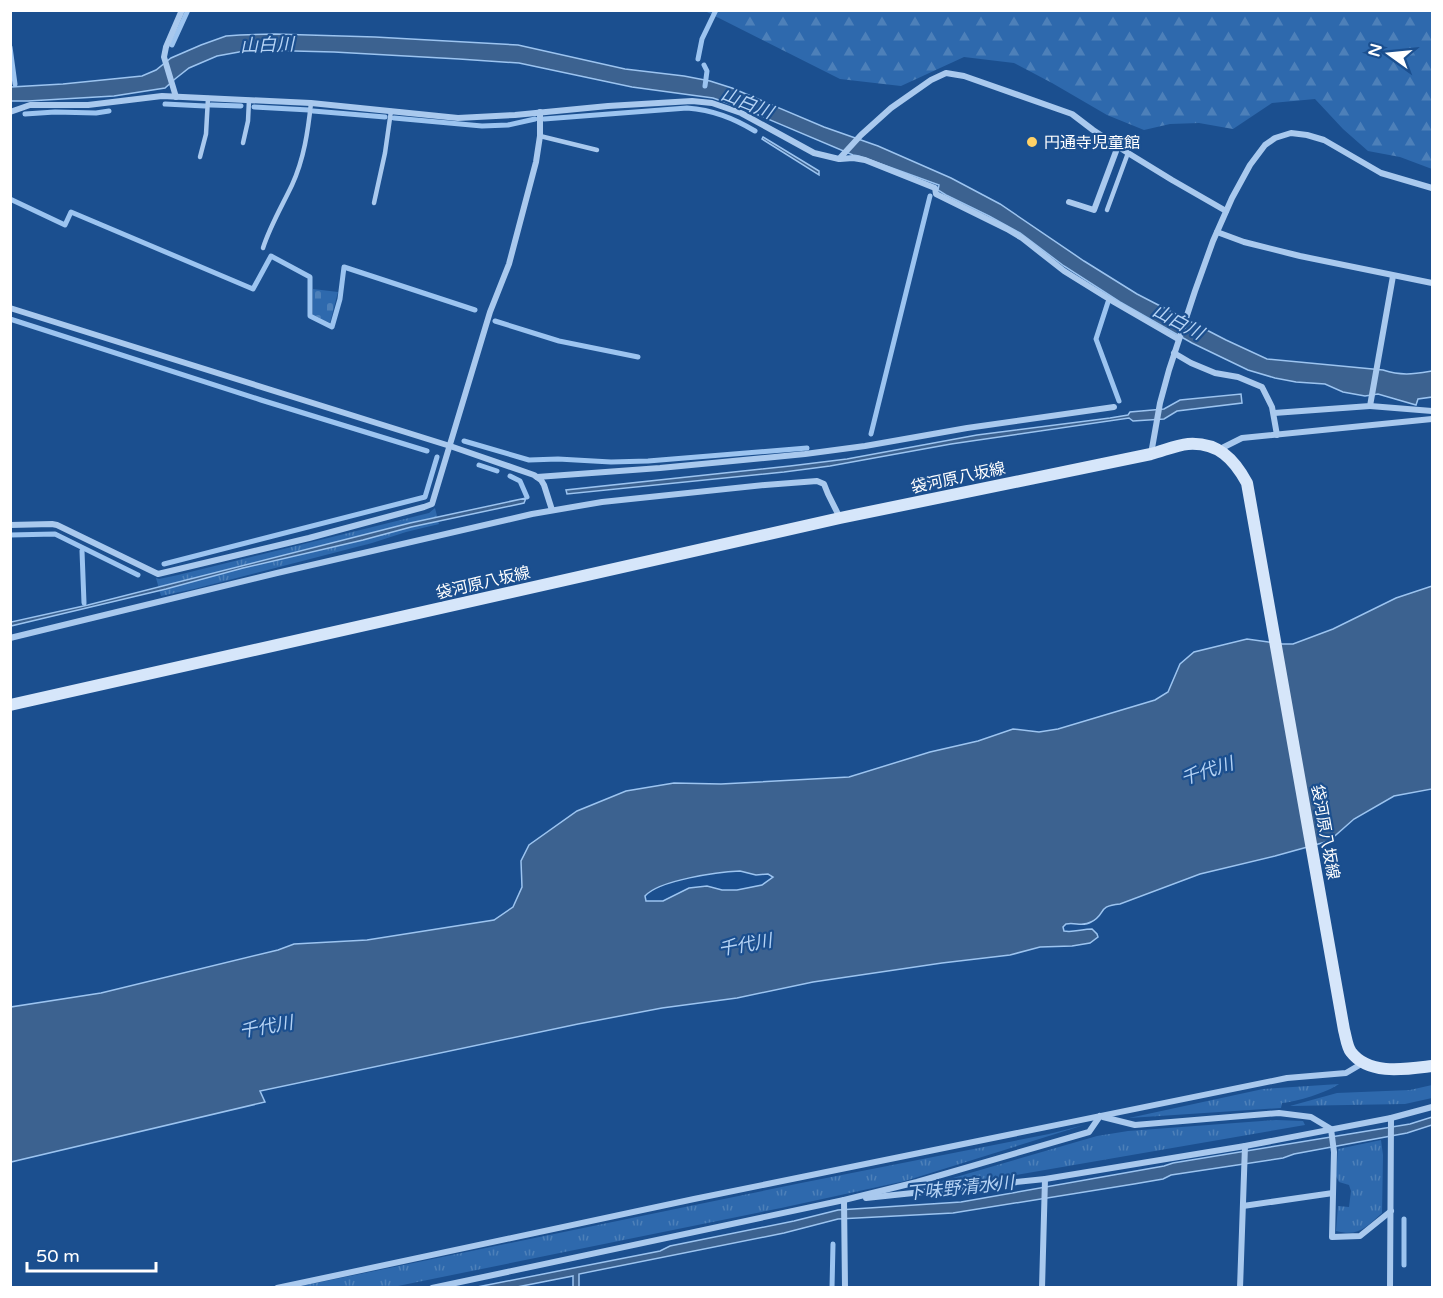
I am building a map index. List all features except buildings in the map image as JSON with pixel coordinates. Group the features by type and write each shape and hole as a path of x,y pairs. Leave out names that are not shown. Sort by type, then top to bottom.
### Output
{"main road":[{"name":"袋河原八坂線","path":"10,705 840,518 1151,454 1188,444 1204,445 1223,453 1239,469 1247,483 1344,1030 1350,1051 1363,1063"},
{"path":"1363,1063 1382,1068 1403,1069 1432,1066"}],"street":[{"path":"176,97 164,57 182,10"},
{"path":"842,156 891,108 931,80 946,73 964,76 1072,114 1128,153 1226,211"},
{"path":"10,112 30,105 88,105 162,96 312,103 458,117 515,115 672,101 692,100 712,103 741,112 814,153 865,160 935,188 936,194 940,197 969,209 1022,238 1064,271 1179,338"},
{"path":"10,525 57,525 158,574 309,538 432,504 490,312 509,264 536,162 540,136 540,112"},
{"path":"1151,454 1160,403 1185,317 1226,211 1250,165 1264,145 1275,138 1291,133 1307,135 1324,140 1381,173 1432,188"},
{"path":"1069,202 1094,210 1118,146"},
{"path":"1217,232 1244,242 1432,284"},
{"path":"1370,406 1393,276"},
{"path":"10,308 519,469 541,480 552,510"},
{"path":"1174,353 1215,373 1238,377 1262,387 1274,413 1277,435"},
{"path":"1274,413 1370,406 1432,411"},
{"path":"536,477 806,454 1114,407"},
{"path":"1223,453 1242,438 1432,419"},
{"path":"10,638 532,513 602,502 817,481 824,484 840,518"},
{"path":"277,1287 694,1198 1287,1078 1346,1072 1363,1063"},
{"path":"844,1200 1045,1179 1245,1146 1391,1118 1432,1107"},
{"path":"1100,1116 1135,1125 1279,1113 1311,1117 1331,1129"},
{"path":"432,1287 844,1200 917,1182 1089,1132 1100,1116"},
{"path":"1390,1287 1391,1118"},
{"path":"1331,1129 1334,1152 1332,1237 1360,1236 1391,1211"},
{"path":"1240,1287 1245,1146"},
{"path":"1042,1287 1045,1179"},
{"path":"1243,1206 1333,1193"},
{"path":"844,1200 845,1287"}],"lane":[{"path":"200,157 206,134 208,98"},
{"path":"243,142 248,121 249,100"},
{"path":"262,248 293,183 308,134 312,103"},
{"path":"374,203 391,111"},
{"path":"540,136 597,150"},
{"path":"1107,210 1128,153"}],"green space":[{"path":"705,11 1432,11 1432,169 1400,157 1368,151 1343,129 1315,99 1272,103 1233,129 1199,123 1170,124 1144,130 1107,115 1014,63 964,57 901,86 840,79"},
{"path":"313,289 338,292 330,323 313,315"},
{"path":"435,508 439,524 161,596 156,578 178,575 429,513"},
{"path":"1339,1084 1312,1096 1282,1103 1281,1108 1129,1118 1263,1089"},
{"path":"1432,1085 1432,1098 1405,1104 1290,1106 1337,1093 1410,1090"},
{"path":"1276,1120 1303,1121 1305,1125 958,1185 922,1187 1097,1136 1128,1131"},
{"path":"1084,1125 905,1181 781,1208 393,1287 301,1287 1049,1134"},
{"path":"1381,1140 1382,1213 1362,1230 1351,1233 1336,1231 1338,1206 1349,1207 1351,1191 1349,1185 1339,1182 1336,1176 1338,1149"}],"water":[{"name":"山白川","path":"275,34 518,45 625,69 710,81 878,146 951,178 1000,204 1137,294 1267,359 1383,370 1402,374 1432,371 1432,397 1418,399 1416,405 1378,394 1365,396 1343,392 1325,384 1296,382 1248,370 1192,343 1120,302 1064,266 1020,233 938,190 939,185 853,155 713,98 632,87 519,63 334,52 250,50 217,56 189,68 165,88 114,96 11,101 11,87 142,76 156,70 171,58 226,36"},
{"path":"763,137 819,171 819,175 762,139"},
{"path":"1241,394 1242,403 1177,411 1164,419 1133,421 1129,418 951,444 784,472 567,494 566,490 847,459 977,435 1164,409 1180,400"},
{"path":"526,498 524,503 411,527 11,626 11,622 88,605 410,523"},
{"name":"千代川","path":"1432,586 1432,789 1394,796 1354,819 1329,841 1200,874 1104,908 1096,919 1088,923 1066,924 1063,927 1064,931 1092,929 1098,937 1090,943 1040,947 1010,955 813,982 737,998 662,1008 578,1024 260,1091 265,1102 11,1162 11,1007 101,993 278,950 294,944 367,940 494,920 513,907 522,887 521,861 529,845 577,811 626,791 674,783 721,784 849,777 1013,729 1039,732 1058,729 1155,700 1168,692 1180,664 1194,652 1247,639 1293,644 1333,629 1396,598","holes":["740,871 756,875 768,874 773,877 762,885 737,890 722,890 707,886 689,888 663,901 646,901 645,896 652,890 675,881"]},
{"path":"1432,1117 1432,1125 1407,1133 1283,1158 1171,1175 1163,1179 1134,1184 953,1213 838,1219 784,1233 579,1274 579,1287 573,1287 573,1276 517,1287 472,1288 660,1251 670,1246 838,1210 961,1202 1173,1163 1410,1124"}],"waterway":[{"path":"172,45 188,10"},
{"path":"698,59 702,39 716,10"},
{"path":"10,47 15,84"},
{"path":"704,65 707,71 705,86"},
{"path":"165,104 205,106"},
{"path":"211,105 241,106"},
{"path":"254,107 309,110"},
{"path":"544,119 687,108 722,115 755,131"},
{"path":"25,114 109,111"},
{"path":"313,111 385,117"},
{"path":"394,118 482,126 508,125 535,119"},
{"path":"871,434 930,196"},
{"path":"10,199 65,225 71,212 253,289 271,256 310,277 310,316 332,327 340,299 344,267 475,310"},
{"path":"1108,302 1096,339 1119,401"},
{"path":"10,319 427,451"},
{"path":"495,321 559,341 638,357"},
{"path":"464,441 529,460 611,462 807,448"},
{"path":"164,564 425,497 437,457"},
{"path":"479,465 497,471"},
{"path":"510,476 520,481 527,497"},
{"path":"10,535 55,534 138,575"},
{"path":"82,551 84,603"},
{"path":"1404,1219 1404,1265"},
{"path":"832,1288 833,1244"}],"place":[{"name":"円通寺児童館","path":"1032,142"}],"water label":[{"name":"下味野清水川","path":"960,1188"}]}
